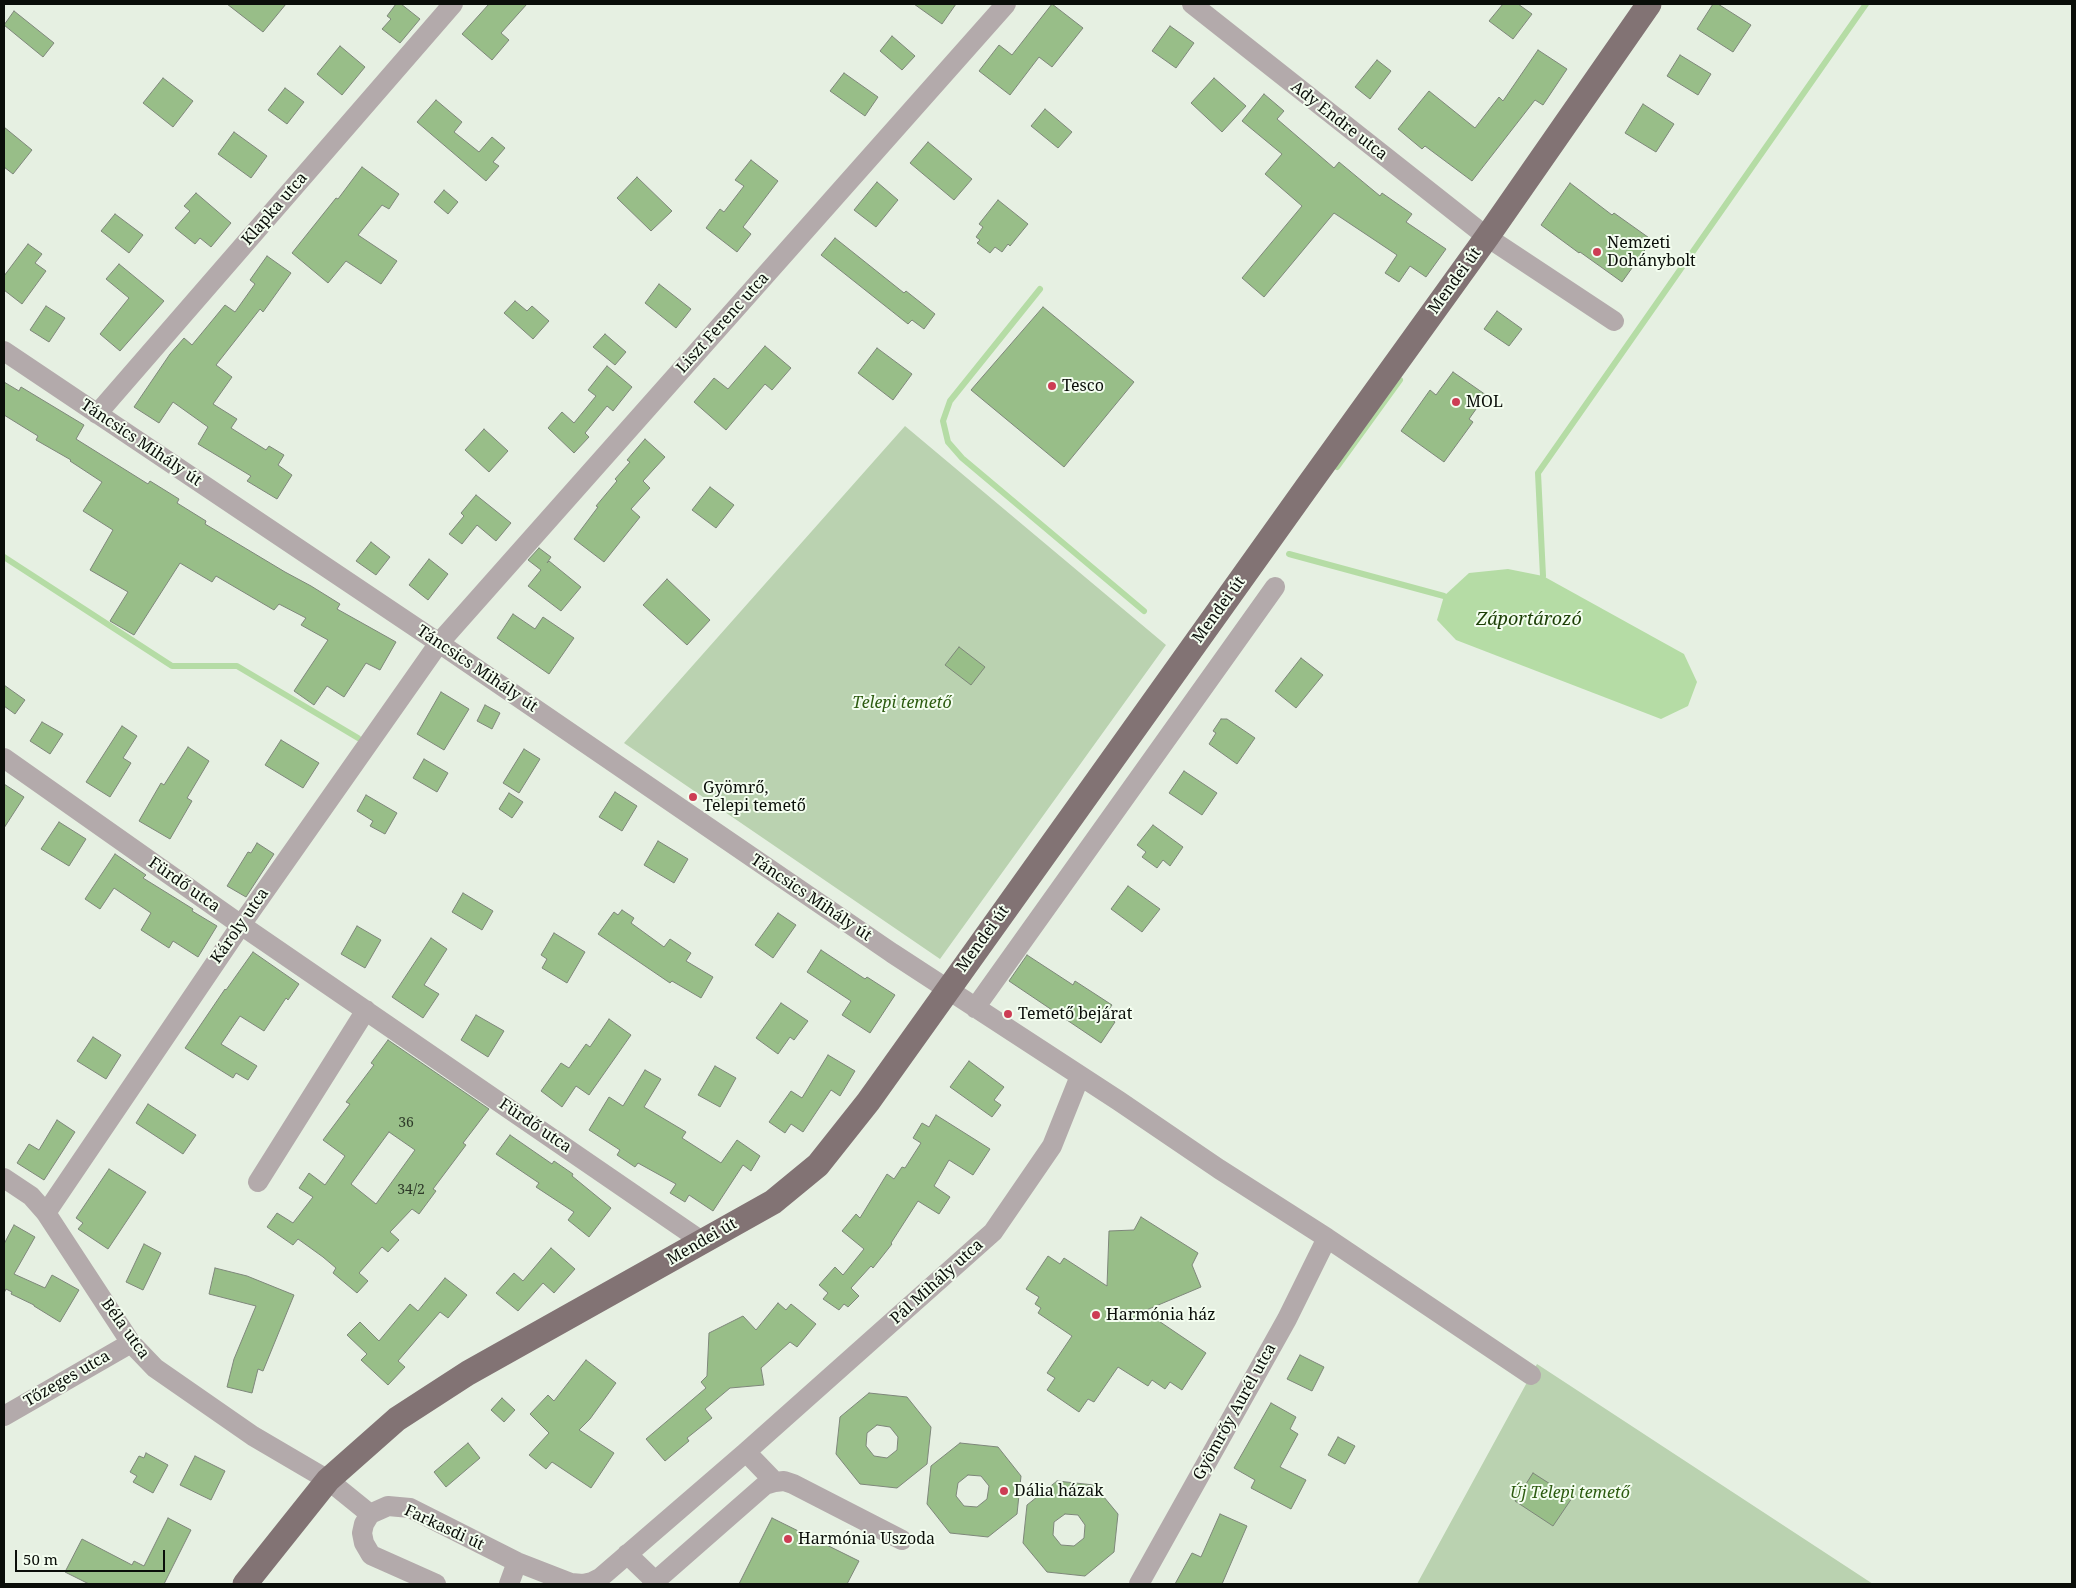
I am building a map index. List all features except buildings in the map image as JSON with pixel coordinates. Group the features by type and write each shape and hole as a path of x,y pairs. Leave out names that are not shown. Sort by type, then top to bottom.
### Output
{"main road":[{"name":"Mendei út","path":"245,1584 328,1480 397,1420 468,1373 773,1202 818,1165 868,1102 1487,237 1649,4"}],"street":[{"name":"Klapka utca","path":"97,414 453,4"},
{"name":"Liszt Ferenc utca","path":"439,643 1006,4"},
{"name":"Ady Endre utca","path":"1192,4 1487,237"},
{"name":"Mendei út","path":"1487,237 1614,321"},
{"name":"Táncsics Mihály út","path":"4,351 439,643 947,990 1327,1238 1531,1375"},
{"name":"Mendei út","path":"975,1008 1275,586"},
{"name":"Károly utca","path":"46,1213 241,925 439,643"},
{"name":"Fürdő utca","path":"4,758 241,925 703,1242"},
{"path":"258,1182 366,1010"},
{"name":"Pál Mihály utca","path":"570,1583 583,1584 600,1578 746,1452 993,1232 1052,1146 1080,1076"},
{"name":"Béla utca","path":"4,1178 31,1196 46,1213 131,1342 154,1368 253,1436 328,1480"},
{"name":"Gyömrőy Aurél utca","path":"1139,1584 1287,1319 1327,1238"},
{"name":"Tőzeges utca","path":"4,1416 131,1342"},
{"path":"746,1452 775,1482"},
{"path":"328,1480 370,1514 364,1524 362,1533 364,1543 371,1555 436,1584"},
{"path":"628,1554 654,1583 765,1485 784,1481 902,1540"},
{"name":"Farkasdi út","path":"370,1514 388,1506 410,1508 517,1562 570,1583"},
{"path":"509,1584 517,1562"}],"green space":[{"name":"Telepi temető","path":"905,426 1166,645 940,959 624,743"},
{"name":"Új Telepi temető","path":"1537,1364 1873,1584 1417,1584"}],"water":[{"name":"Záportározó","path":"1508,569 1543,576 1684,654 1697,682 1688,706 1661,719 1456,640 1437,620 1444,596 1469,573"}],"waterway":[{"path":"1543,576 1538,473 1866,4"},
{"path":"1040,289 950,401 943,421 948,442 962,458 1144,611"},
{"path":"1337,467 1400,380"},
{"path":"1289,554 1444,596"},
{"path":"4,557 172,666 237,666 358,738"}],"place":[{"name":"Nemzeti Dohánybolt","path":"1597,252"},
{"name":"Tesco","path":"1052,386"},
{"name":"MOL","path":"1456,402"},
{"name":"Gyömrő, Telepi temető","path":"693,797"},
{"name":"Temető bejárat","path":"1008,1014"},
{"name":"Harmónia ház","path":"1096,1315"},
{"name":"Dália házak","path":"1004,1491"},
{"name":"Harmónia Uszoda","path":"788,1539"}]}
